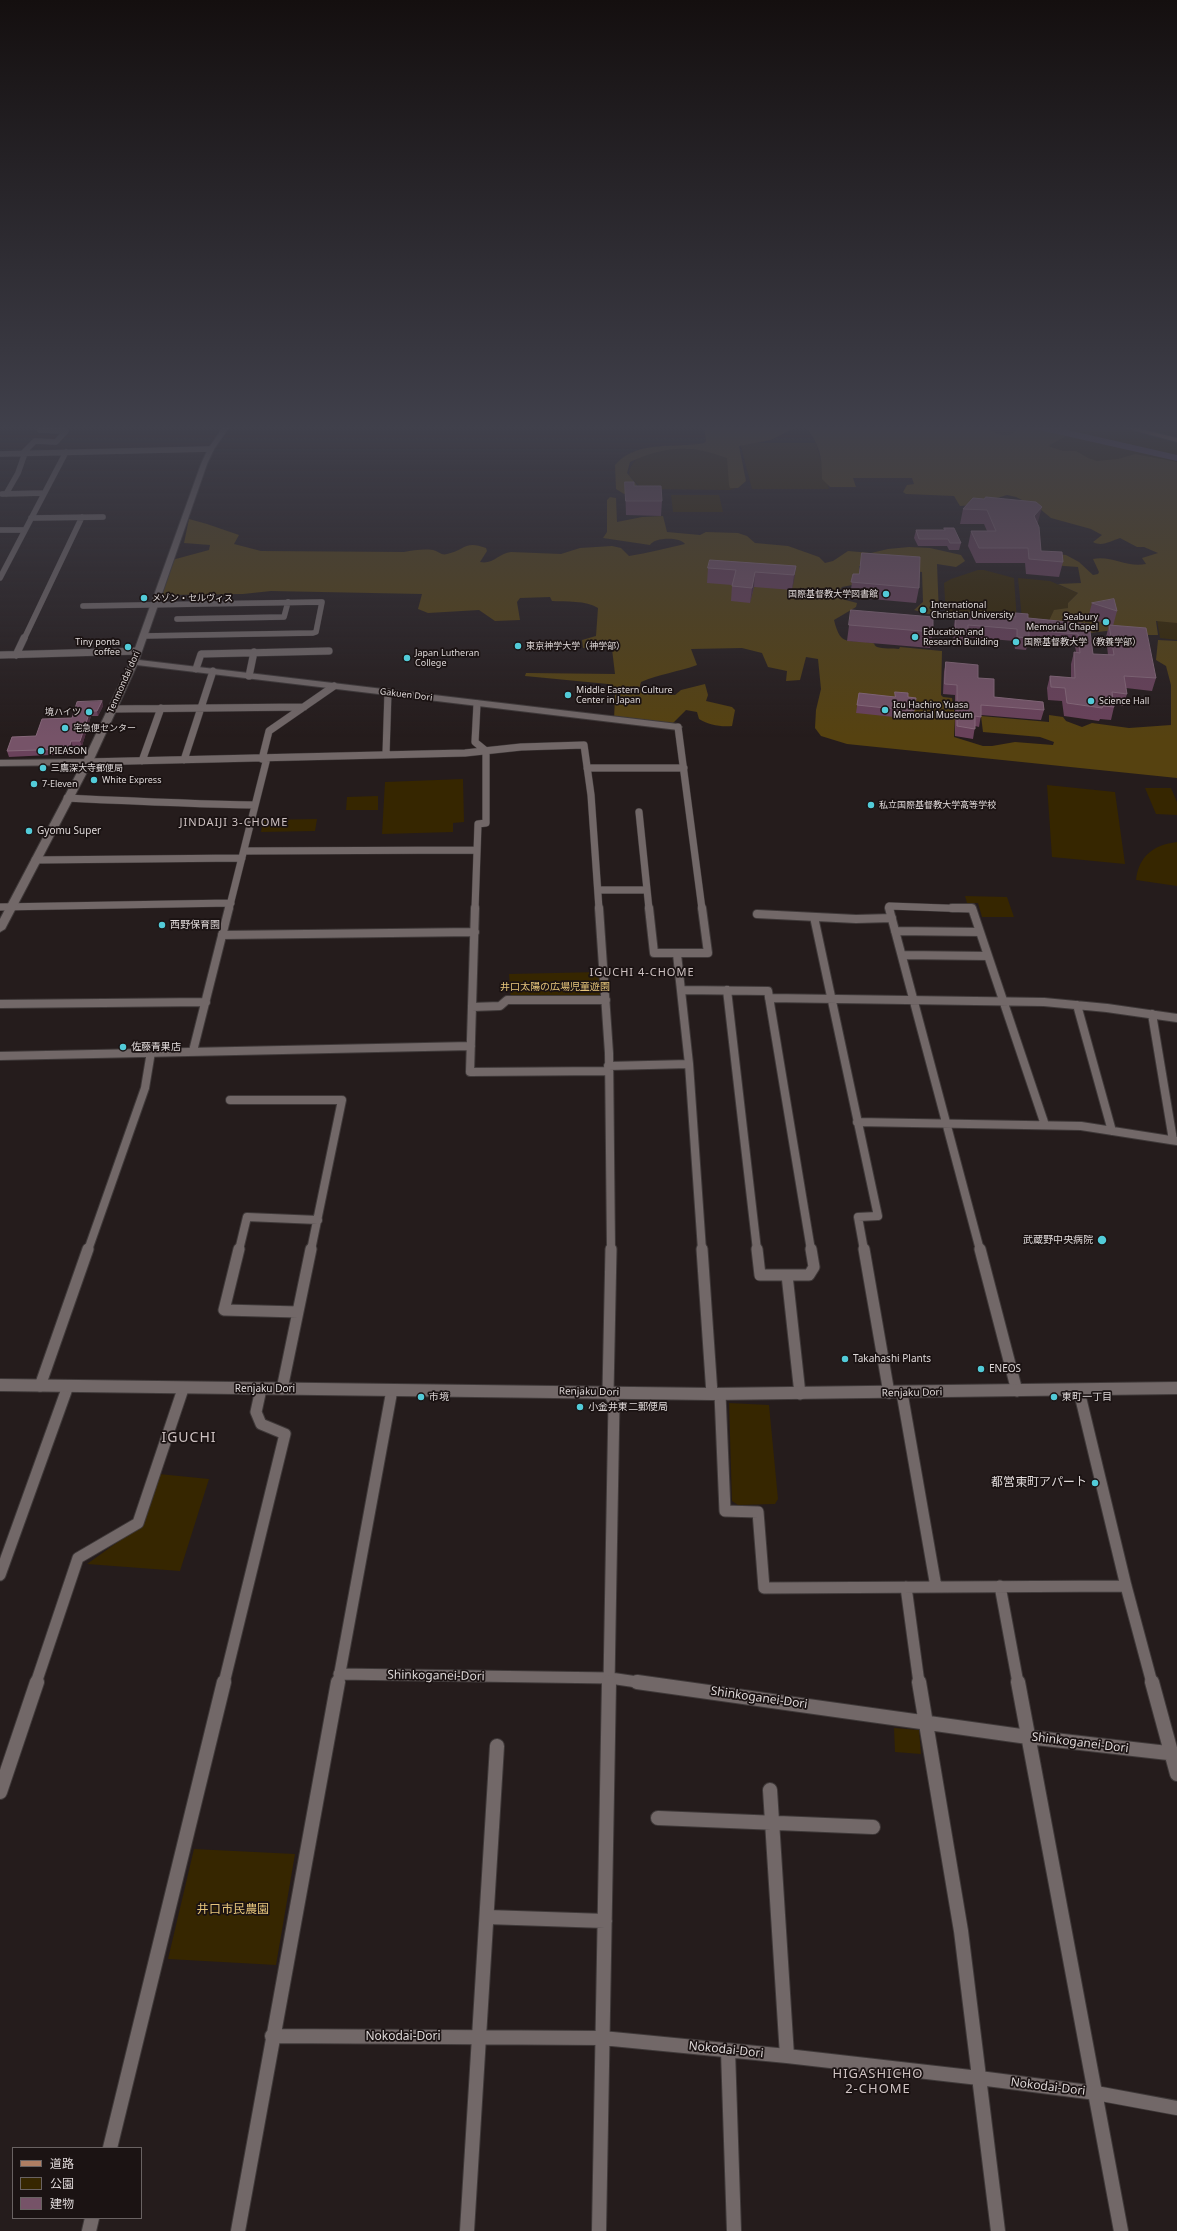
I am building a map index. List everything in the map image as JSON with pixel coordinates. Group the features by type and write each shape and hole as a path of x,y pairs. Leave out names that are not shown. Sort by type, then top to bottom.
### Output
{"main road":[{"name":"Tenmondai dori","path":"0,929 87,762 134,662 182,530"},
{"name":"Gakuen Dori","path":"134,662 678,727"},
{"path":"0,763 87,762"},
{"name":"Renjaku Dori","path":"0,1385 716,1394 1079,1391 1177,1388"}],"street":[{"path":"0,578 25,530"},
{"path":"16,655 76,530"},
{"path":"143,636 284,617 288,602"},
{"path":"83,606 322,602 316,632 207,627 177,619"},
{"path":"0,655 138,651"},
{"path":"196,669 201,654 329,651"},
{"path":"249,676 254,652"},
{"path":"184,760 214,672"},
{"path":"193,1051 255,805 269,731 334,686"},
{"path":"386,754 388,692"},
{"path":"477,704 475,742 486,750"},
{"path":"112,708 304,707"},
{"path":"142,761 161,708"},
{"path":"639,812 654,953 708,953 678,727"},
{"path":"87,762 386,754 584,745 592,795 606,1000 611,1262 608,1392 614,1402 599,2231"},
{"path":"486,750 486,824 478,824 470,1072 689,1064"},
{"path":"587,768 684,768"},
{"path":"67,798 175,804 198,802 255,805"},
{"path":"35,860 477,850"},
{"path":"598,890 647,890"},
{"path":"0,907 231,903"},
{"path":"1017,1391 889,906 972,908 1045,1125"},
{"path":"757,914 814,917 892,918"},
{"path":"814,917 878,1216 858,1217 936,1587"},
{"path":"895,931 980,932"},
{"path":"222,935 475,932"},
{"path":"677,954 689,1064 725,1510 758,1512 764,1588 1126,1586"},
{"path":"902,954 988,956"},
{"path":"681,990 727,990 768,991 814,1267 810,1275 760,1275 727,990"},
{"path":"769,998 1003,1002 1077,1005 1177,1018"},
{"path":"472,1007 500,1006 507,1000 606,1000"},
{"path":"0,1004 206,1002"},
{"path":"1077,1005 1112,1130"},
{"path":"857,1122 1081,1126 1175,1140 1152,1014"},
{"path":"0,1056 471,1046"},
{"path":"40,1386 145,1088 151,1052"},
{"path":"230,1100 342,1100 282,1389"},
{"path":"298,1312 224,1310 247,1217 318,1220"},
{"path":"787,1275 800,1394"},
{"path":"0,1575 68,1386"},
{"path":"0,1792 78,1558 138,1523 183,1388"},
{"path":"110,2147 285,1434 261,1424 256,1412 261,1389"},
{"path":"238,2231 272,2036 392,1390"},
{"path":"1079,1391 1126,1586 1174,1754 1177,1774"},
{"path":"1000,1586 1121,2231"},
{"path":"906,1587 925,1723 961,1931 998,2231"},
{"name":"Shinkoganei-Dori","path":"339,1674 455,1677 610,1678 1028,1737 1174,1754"},
{"path":"467,2231 498,1746"},
{"path":"770,1790 787,2056"},
{"path":"658,1818 873,1827"},
{"path":"488,1917 605,1921"},
{"name":"Nokodai-Dori","path":"272,2036 602,2038 787,2056 979,2078 1096,2093 1177,2109"},
{"path":"728,2051 734,2231"},
{"path":"89,2231 92,2219"}],"green space":[{"path":"978,570 984,570 1014,578 1017,621 1012,622 946,617 944,583 951,579"},
{"path":"1018,578 1050,581 1078,593 1068,603 1069,608 1064,610 1048,623 1022,619"},
{"path":"1157,620 1177,622 1177,640 1160,638"},
{"path":"463,779 464,822 453,823 453,832 382,834 385,782"},
{"path":"1047,785 1115,792 1125,864 1052,857"},
{"path":"1145,788 1171,788 1177,802 1177,815 1156,814"},
{"path":"378,796 378,810 346,810 347,797"},
{"path":"317,819 315,831 261,832 263,820"},
{"path":"1177,842 1177,886 1136,880 1140,864 1149,853 1161,846"},
{"path":"965,896 1007,897 1014,917 982,917 978,903 967,903"},
{"name":"井口太陽の広場児童遊園","path":"600,972 601,997 511,1001 509,974"},
{"path":"729,1403 769,1405 778,1499 775,1504 738,1505 732,1501"},
{"path":"159,1474 209,1479 180,1571 87,1564 143,1524"},
{"path":"894,1728 919,1730 921,1754 895,1752"},
{"name":"井口市民農園","path":"194,1849 295,1854 276,1965 168,1959"}],"shaded area":[{"path":"187,530 225,530 239,535 234,544 261,551 404,552 415,550 433,550 445,554 465,546 474,545 486,548 487,551 480,562 489,562 503,554 511,552 561,554 580,548 612,546 621,548 629,556 685,544 673,539 657,540 650,545 603,538 607,530 667,530 667,532 700,535 706,532 738,533 747,536 755,543 788,546 819,557 825,563 833,561 848,551 871,553 888,549 909,547 930,548 961,555 965,561 956,567 937,564 939,615 914,610 923,602 922,572 859,566 859,578 862,583 842,587 834,597 857,603 856,607 834,620 843,639 872,643 877,647 882,648 899,649 900,647 942,651 941,695 943,697 952,698 955,717 954,737 983,746 1015,742 1053,745 1054,742 1040,737 983,732 981,716 1049,722 1049,715 1063,717 1066,721 1082,727 1092,723 1129,728 1171,725 1171,685 1166,666 1156,660 1158,640 1177,641 1177,778 847,744 821,736 815,728 816,710 821,689 818,659 806,657 800,680 786,681 787,671 768,667 762,653 742,648 691,649 697,665 641,682 639,689 649,693 675,695 681,690 705,684 708,695 706,701 732,707 735,710 732,726 719,726 707,723 699,719 697,712 686,710 672,724 614,720 615,695 608,684 525,676 526,673 615,674 612,649 583,648 582,640 596,636 598,608 593,605 582,603 552,601 550,597 520,598 517,602 520,620 495,621 479,610 428,613 418,609 422,594 271,591 243,594 162,595 172,560 209,550 210,545 184,543"},
{"path":"1093,530 1177,530 1177,623 1156,621 1158,635 1148,635 1141,630 1089,633 1048,623 1054,610 1068,608 1068,603 1078,593 1058,584 1081,583 1078,567 1051,565 1058,554 1066,555 1079,562 1093,575 1098,574 1099,572 1093,559 1100,558 1139,565 1146,564 1142,558 1158,553 1144,547 1137,547 1120,538 1100,544 1093,542 1102,535"}],"building":[{"path":"916,530 955,530 961,543 950,543 948,539 919,539"},
{"path":"1039,530 1041,551 1062,552 1063,562 1029,559 1028,548 979,548 971,531"},
{"path":"862,553 920,557 919,588 851,582 853,574 859,574"},
{"path":"710,560 796,566 794,575 755,572 752,588 732,586 736,570 708,568"},
{"path":"1114,599 1117,611 1092,603"},
{"path":"851,610 933,617 933,632 849,625"},
{"path":"956,612 1016,617 1015,613 1028,614 1028,618 1089,624 1093,654 1114,655 1109,625 1146,628 1156,678 1124,676 1127,694 1112,692 1114,707 1103,706 1102,708 1067,703 1065,688 1051,687 1050,676 1075,678 1074,652 1080,653 1078,634 1029,630 1029,638 1017,637 1017,629 968,625 968,632 956,631"},
{"path":"946,662 978,665 978,678 994,679 994,697 1043,702 1044,710 981,705 981,717 975,716 975,729 957,726 957,685 945,684"},
{"path":"895,692 908,693 908,697 916,698 914,711 857,705 859,693 895,697"},
{"path":"102,701 97,711 90,711 80,741 71,741 69,749 7,751 12,737 36,736 42,719 72,718 77,702"}],"place":[{"name":"国際基督教大学図書館","path":"886,594"},
{"name":"メゾン・セルヴィス","path":"144,598"},
{"name":"International Christian University","path":"923,610"},
{"name":"Seabury Memorial Chapel","path":"1106,622"},
{"name":"Education and Research Building","path":"915,637"},
{"name":"国際基督教大学（教養学部）","path":"1016,642"},
{"name":"東京神学大学（神学部）","path":"518,646"},
{"name":"Tiny ponta coffee","path":"128,647"},
{"name":"Japan Lutheran College","path":"407,658"},
{"name":"Middle Eastern Culture Center in Japan","path":"568,695"},
{"name":"Science Hall","path":"1091,701"},
{"name":"Icu Hachiro Yuasa Memorial Museum","path":"885,710"},
{"name":"境ハイツ","path":"89,712"},
{"name":"宅急便センター","path":"65,728"},
{"name":"PIEASON","path":"41,751"},
{"name":"三鷹深大寺郵便局","path":"43,768"},
{"name":"White Express","path":"94,780"},
{"name":"7-Eleven","path":"34,784"},
{"name":"私立国際基督教大学高等学校","path":"871,805"},
{"name":"Gyomu Super","path":"29,831"},
{"name":"西野保育園","path":"162,925"},
{"name":"佐藤青果店","path":"123,1047"},
{"name":"武蔵野中央病院","path":"1102,1240"},
{"name":"Takahashi Plants","path":"845,1359"},
{"name":"ENEOS","path":"981,1369"},
{"name":"市境","path":"421,1397"},
{"name":"東町一丁目","path":"1054,1397"},
{"name":"小金井東二郵便局","path":"580,1407"},
{"name":"都営東町アパート","path":"1095,1483"}],"district":[{"name":"JINDAIJI 3-CHOME","path":"234,823"},
{"name":"IGUCHI 4-CHOME","path":"642,973"},
{"name":"IGUCHI","path":"189,1438"},
{"name":"HIGASHICHO 2-CHOME","path":"878,2082"}]}
